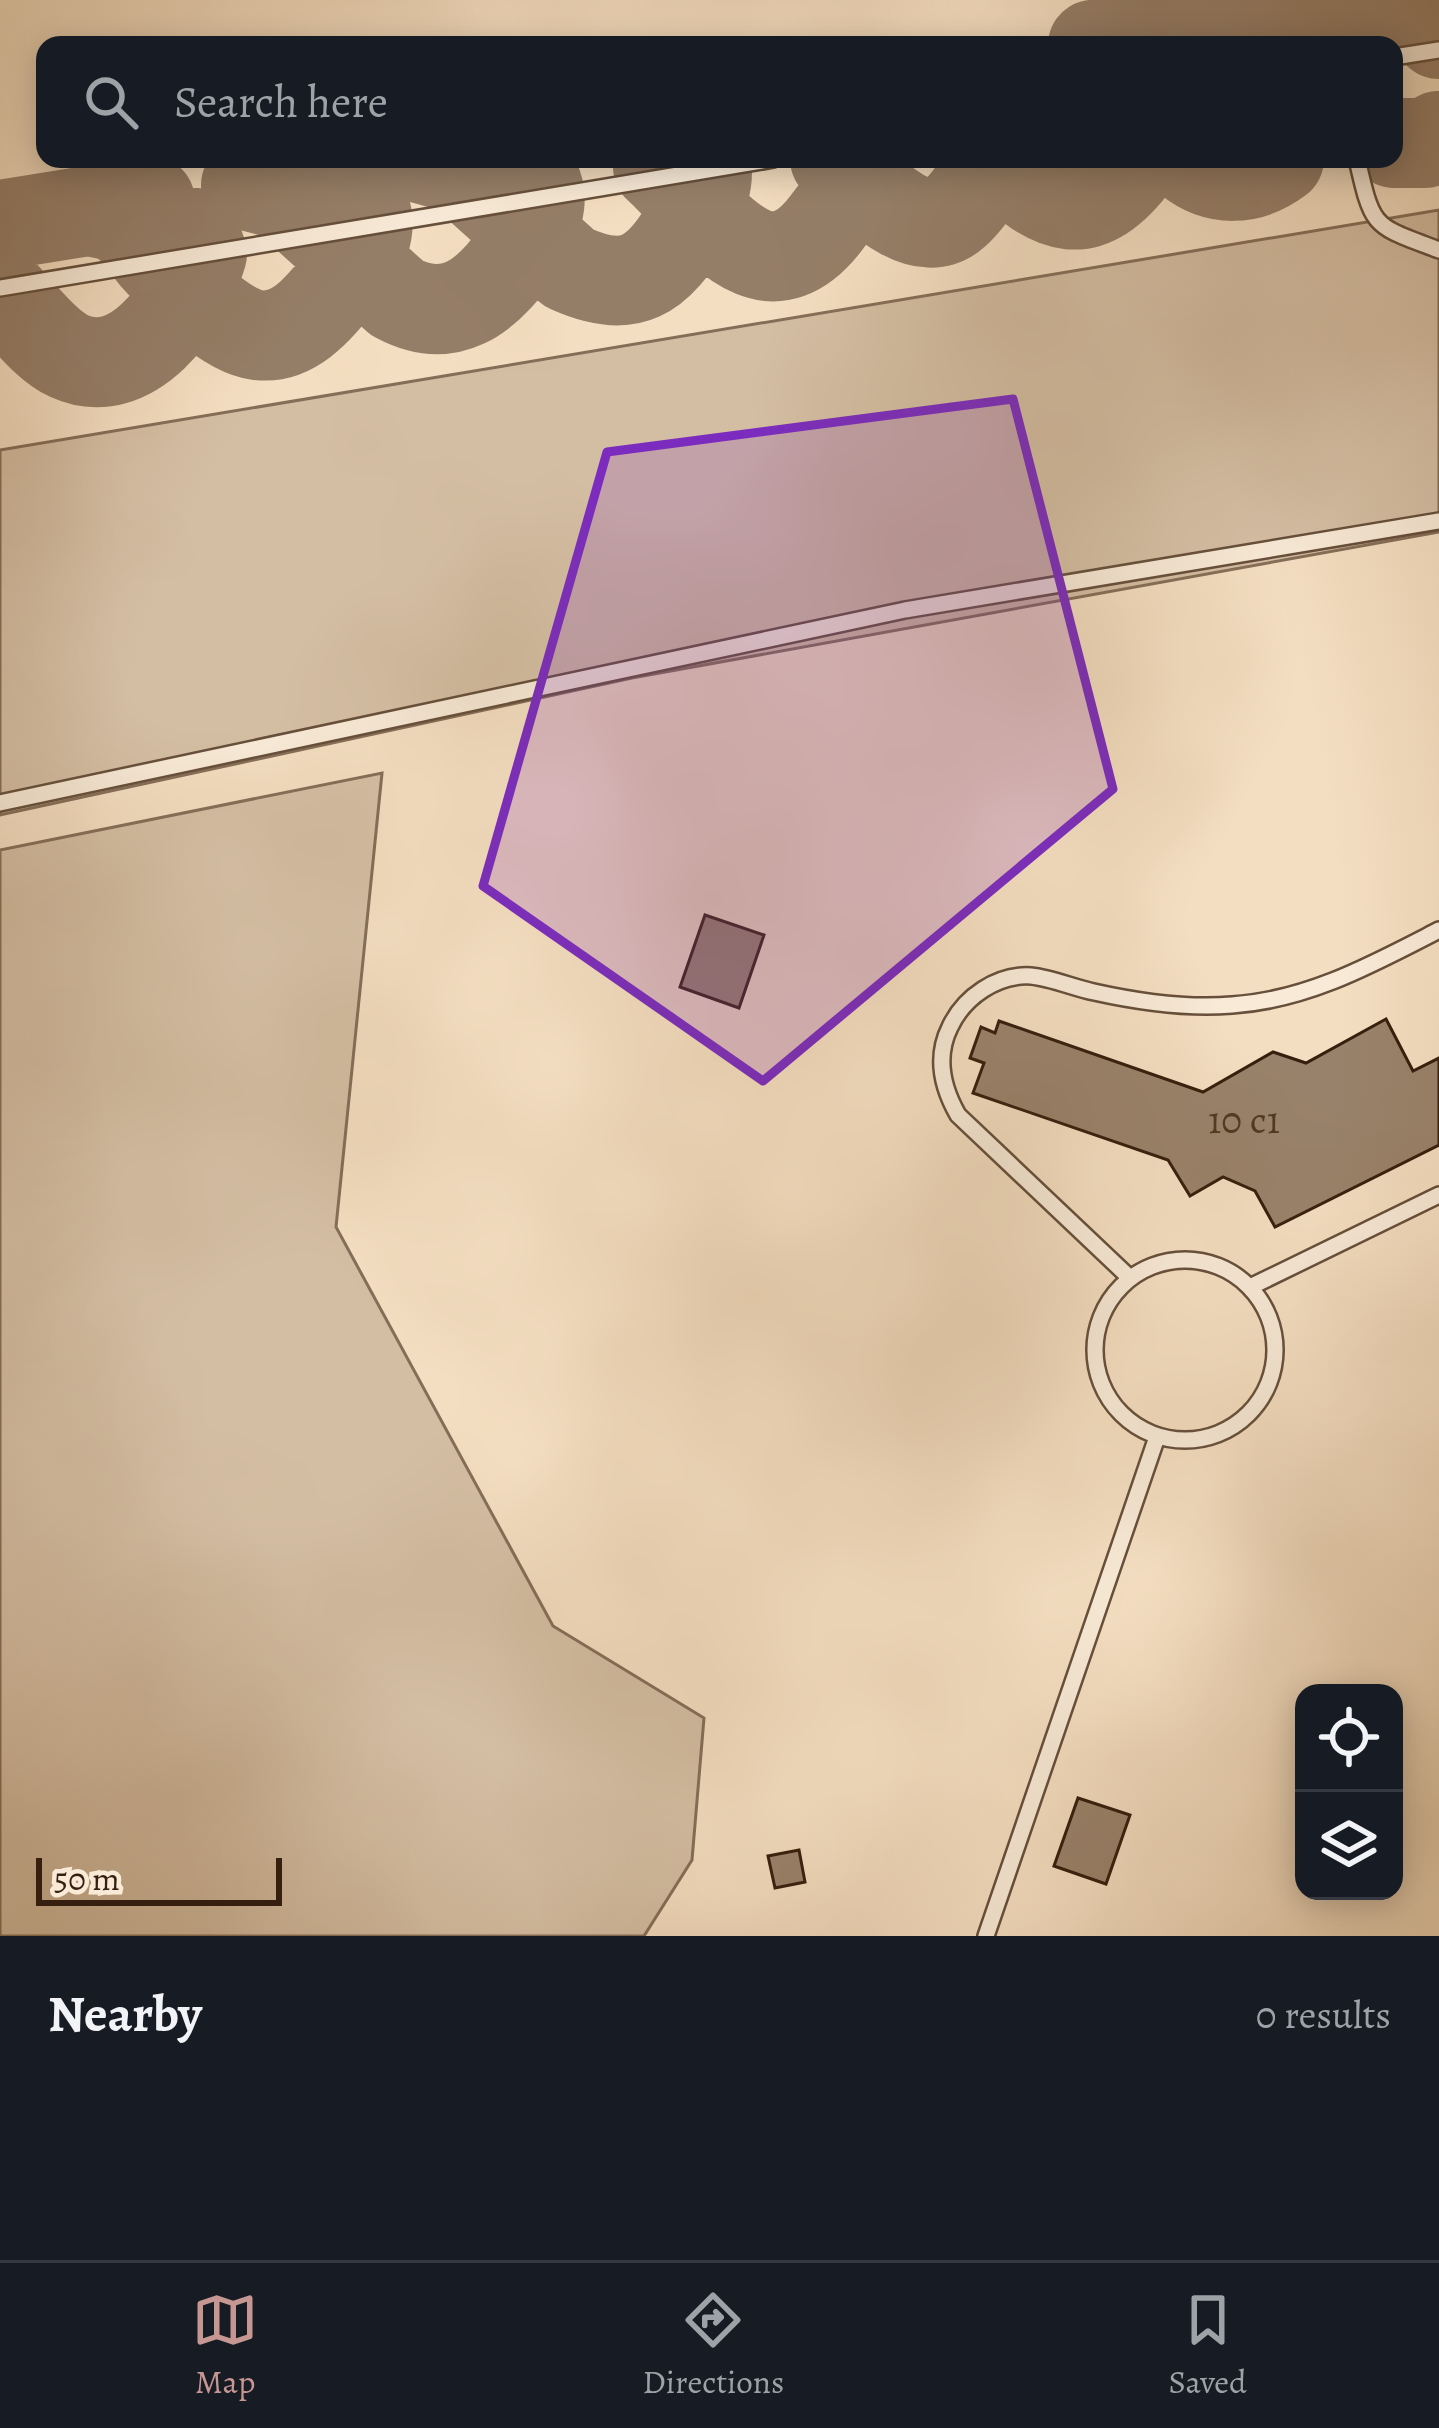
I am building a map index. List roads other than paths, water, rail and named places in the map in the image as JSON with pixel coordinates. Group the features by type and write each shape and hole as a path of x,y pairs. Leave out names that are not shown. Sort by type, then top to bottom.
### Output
{"lane":[{"path":"1403,56 1439,50"},
{"path":"0,288 720,168"},
{"path":"1359,168 1367,205 1384,230 1439,250"},
{"path":"0,802 905,610 1439,520"},
{"path":"1130,1278 958,1115 943,1083 941,1065 948,1030 959,1011 991,985 1032,976 1156,1004 1233,1005 1318,989 1439,930"},
{"path":"1250,1287 1439,1195"},
{"path":"1192,1260 1233,1273 1250,1287 1272,1324 1276,1346 1268,1389 1256,1407 1222,1434 1179,1441 1157,1437 1120,1414 1099,1377 1095,1355 1103,1312 1130,1278 1149,1267 1192,1260"},
{"path":"986,1936 1157,1437"}]}
